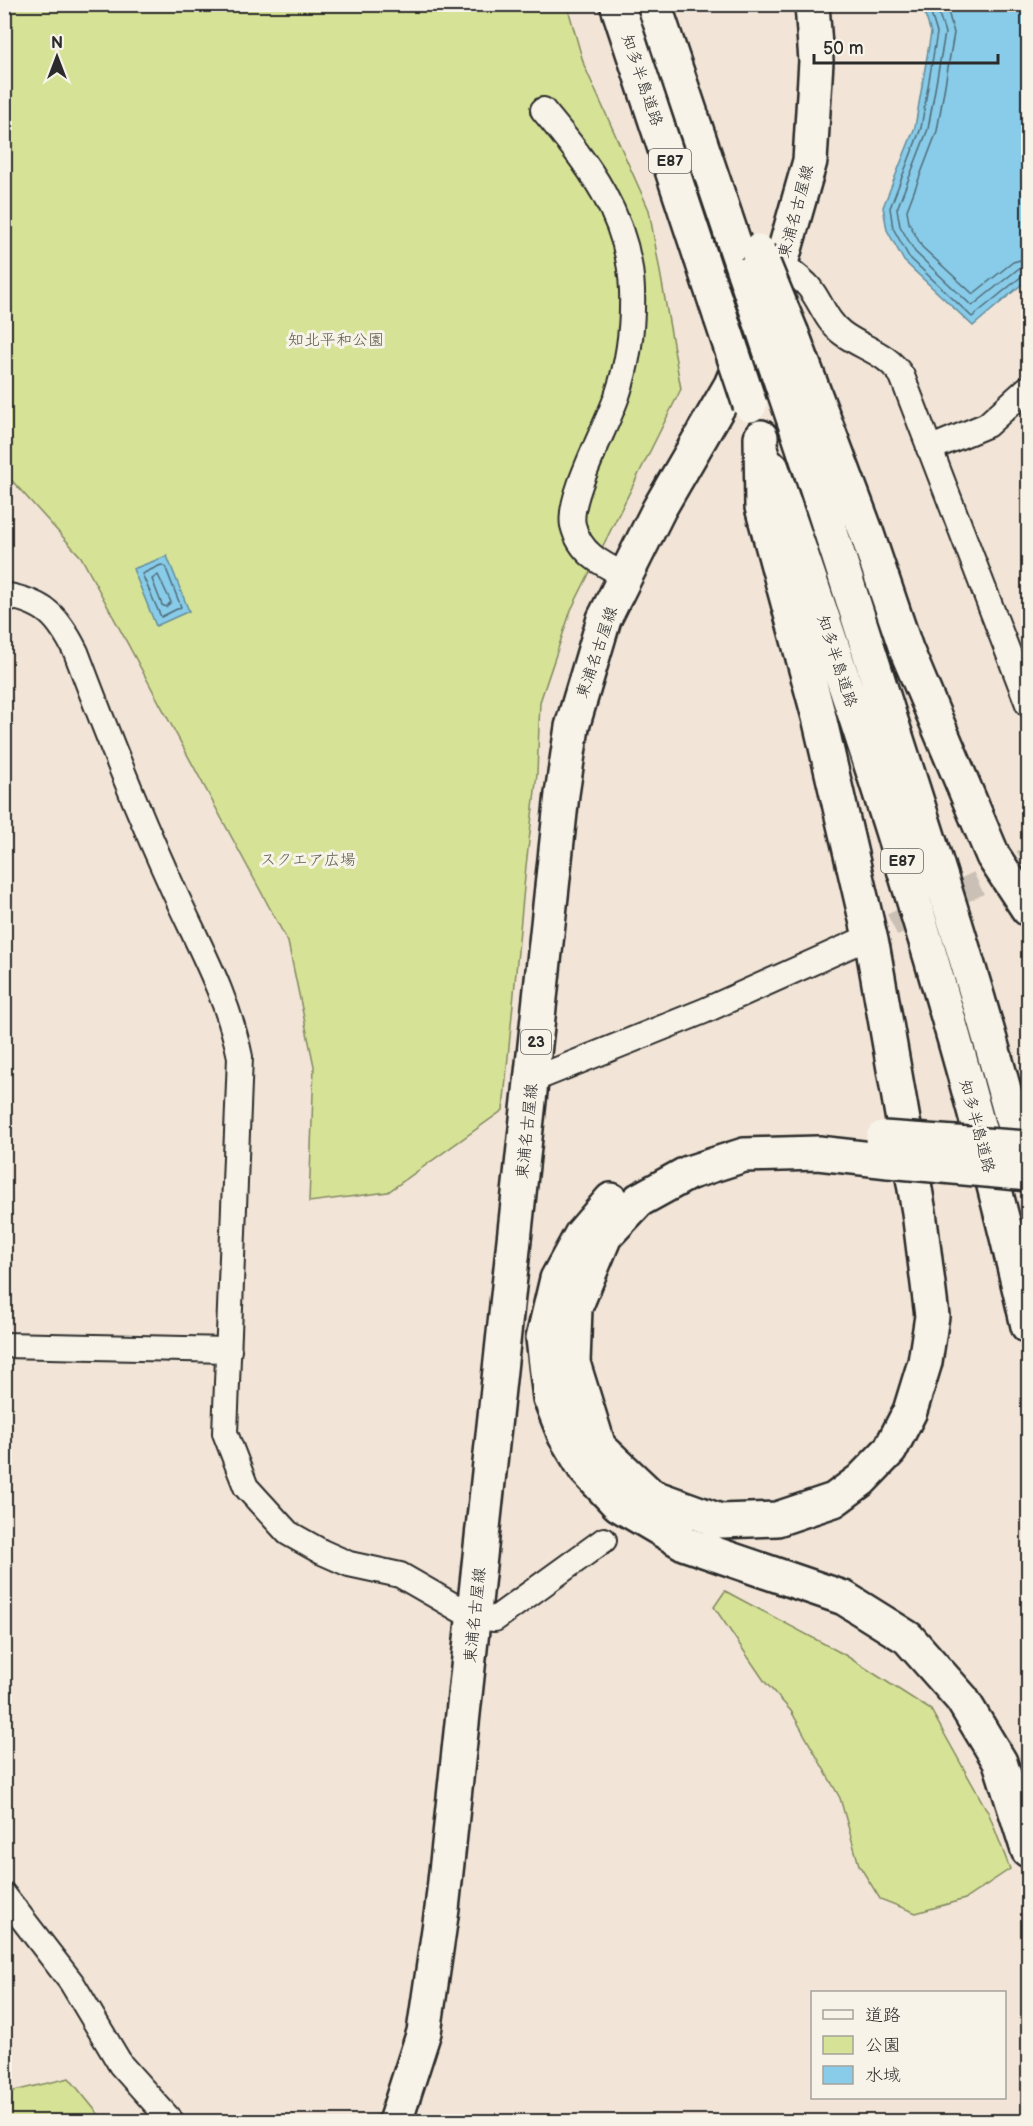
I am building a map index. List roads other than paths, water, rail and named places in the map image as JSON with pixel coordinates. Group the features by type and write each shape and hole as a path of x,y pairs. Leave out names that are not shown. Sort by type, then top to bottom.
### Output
{"main road":[{"name":"知多半島道路","path":"617,4 750,405 837,656 903,863 973,1104 1029,1326"},
{"name":"知多半島道路","path":"654,4 688,104 761,263 821,497 929,836 1008,1101 1029,1181"},
{"name":"東浦名古屋線","path":"395,2121 426,2020 442,1908 562,794 572,727 604,620 659,509 731,385 761,263 810,161 816,61 812,4"},
{"path":"781,344 867,534 906,649 993,856 1029,909"},
{"path":"761,437 762,507 819,717 873,949 920,1212 932,1316 925,1362 910,1412 890,1450 861,1480 834,1500 777,1519 720,1521 651,1496 599,1447 573,1363 575,1308 605,1236 639,1200 688,1173 744,1155 886,1149 1029,1148"},
{"path":"1029,1174 790,1132 751,1135 712,1143 670,1158 641,1176 607,1204 581,1235 557,1279 543,1338 550,1398 566,1436 585,1469 618,1504 686,1544 844,1598 908,1638 962,1699 1000,1762 1029,1850"}],"street":[{"path":"543,110 586,161 618,222 627,255 632,290 626,368 618,396 574,502 572,523 578,540 591,557 626,576"},
{"path":"761,263 809,288 829,320 841,333 879,352 894,364 902,376 1029,704"},
{"path":"929,449 987,425 1029,388"},
{"path":"4,595 37,602 61,624 76,652 170,883 217,983 235,1034 240,1057 225,1433 246,1487 288,1533 350,1564 400,1575 473,1617 495,1619 604,1540"},
{"path":"532,1080 704,1011 860,941"},
{"path":"4,1345 229,1350"},
{"path":"4,1895 72,1983 121,2066 172,2121"}],"water":[{"path":"922,5 1028,5 1028,279 973,326 904,261 887,230 883,207 915,127 931,33"},
{"path":"167,556 189,611 156,626 133,569"}],"tunnel":[{"path":"860,941 1028,859"}],"park label":[{"name":"知北平和公園","path":"336,339"},
{"name":"スクエア広場","path":"308,859"}]}
